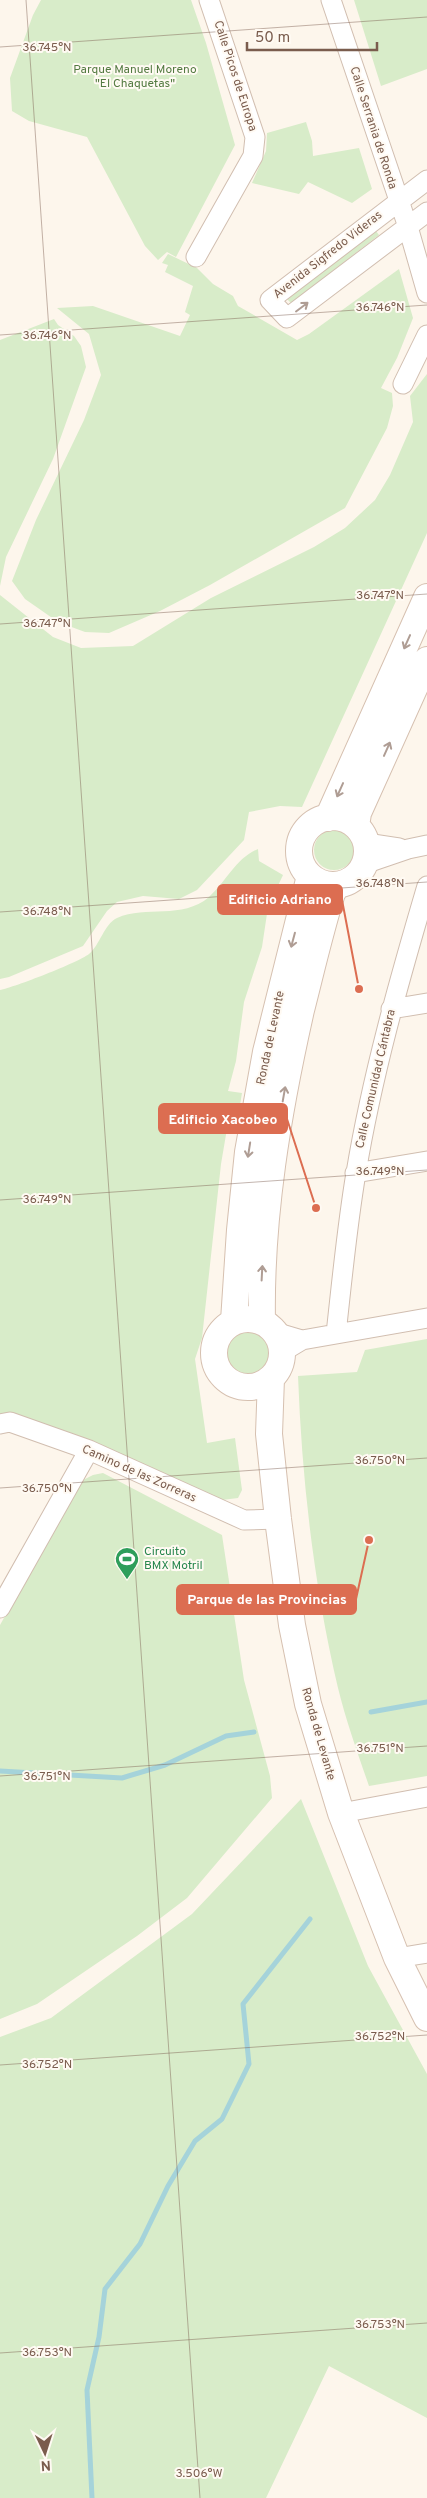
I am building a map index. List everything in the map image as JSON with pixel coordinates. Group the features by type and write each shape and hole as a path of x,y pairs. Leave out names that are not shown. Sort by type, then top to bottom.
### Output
{"main road":[{"path":"328,818 427,597"},
{"path":"362,845 338,818 328,818 317,821 308,828 302,838 299,849 300,860 310,876 317,882 337,885 354,878 362,845 358,813 427,660"},
{"name":"Ronda de Levante","path":"234,1321 240,1230 248,1152 266,1052 310,876"},
{"name":"Ronda de Levante","path":"280,1336 265,1228 274,1154 291,1053 326,910 337,885"},
{"path":"244,1319 280,1336 277,1370 271,1378 255,1386 237,1385 227,1380 219,1371 214,1360 214,1348 217,1337 224,1328 234,1321 244,1319"},
{"name":"Ronda de Levante","path":"271,1378 269,1434 278,1519 292,1625 308,1704 342,1813 397,1958 427,2018"},
{"name":"Ronda de Levante","path":"237,1385 269,1434"}],"street":[{"name":"Calle Picos de Europa","path":"196,257 253,156 255,137 210,0"},
{"name":"Calle Serrania de Ronda","path":"331,0 397,202 408,227 427,293"},
{"name":"Avenida Sigfredo Videras","path":"427,180 270,300 286,318 427,212"},
{"path":"403,384 427,335"},
{"path":"362,845 408,849 427,845"},
{"name":"Calle Comunidad Cántabra","path":"336,1334 355,1173 391,1009 427,886"},
{"path":"391,1009 427,1003"},
{"path":"355,1173 427,1161"},
{"path":"280,1336 336,1334 427,1318"},
{"name":"Camino de las Zorreras","path":"0,1424 10,1422 89,1450 244,1520 278,1519"},
{"path":"0,1608 89,1450"},
{"path":"342,1813 427,1797"},
{"path":"397,1958 427,1953"}],"green space":[{"name":"Parque Manuel Moreno \"El Chaquetas\"","path":"41,0 191,0 206,43 235,145 176,257 167,252 158,260 145,246 87,137 29,121 12,111 10,78 33,15"},
{"path":"354,0 427,0 427,69 381,86"},
{"path":"306,122 312,141 313,156 359,148 372,189 352,203 308,182 299,194 252,183 266,151 267,133"},
{"path":"376,231 379,235 291,303 286,298"},
{"path":"168,254 197,268 213,284 233,296 238,306 297,340 309,334 399,269 413,318 397,358 381,388 392,393 393,406 387,428 345,508 210,585 160,611 109,633 85,632 58,622 25,599 12,581 36,520 84,420 101,375 89,334 57,308 93,306 180,336 190,315 185,312 193,286 165,272 168,265 162,263"},
{"path":"54,319 58,325 74,336 81,346 86,367 53,459 6,557 0,586 0,340"},
{"path":"427,374 427,533 302,807 280,806 249,812 244,840 197,890 179,899 143,896 117,902 107,911 83,946 0,979 0,595 53,637 81,648 133,646 211,598 314,547 345,528 375,500 390,475 413,422 410,396"},
{"path":"338,830 345,833 351,839 354,850 353,858 345,867 338,870 330,870 323,867 315,858 314,846 317,839 326,831"},
{"path":"258,849 259,861 283,875 268,907 262,947 244,1002 236,1061 228,1091 242,1093 238,1117 229,1117 221,1164 202,1338 195,1359 207,1443 235,1438 242,1490 238,1498 222,1500 0,1418 0,990 46,974 89,954 105,930 117,918 140,912 176,910 198,904 215,891 243,858"},
{"path":"243,1328 253,1328 265,1335 272,1347 272,1357 265,1369 253,1376 243,1376 235,1372 228,1365 224,1357 224,1347 228,1339 235,1332"},
{"path":"427,1339 427,1776 369,1786 341,1700 322,1611 306,1494 298,1376 357,1372 365,1350"},
{"path":"103,1473 222,1535 244,1680 270,1776 272,1798 187,1898 137,1936 37,2004 0,2019 0,1625 81,1481 93,1475"},
{"path":"301,1799 368,1966 427,2074 427,2418 329,2366 266,2498 0,2498 0,2037 51,2018 192,1914"}],"waterway":[{"path":"371,1712 427,1702"},
{"path":"0,1771 122,1778 165,1765 226,1736 254,1732"},
{"path":"92,2498 87,2390 99,2337 105,2289 140,2244 168,2186 195,2141 222,2119 249,2064 243,2004 310,1919"}],"place":[{"name":"Edificio Adriano","path":"359,989"},
{"name":"Edificio Xacobeo","path":"316,1208"},
{"name":"Parque de las Provincias","path":"369,1540"},
{"name":"Circuito BMX Motril","path":"127,1580"}]}
